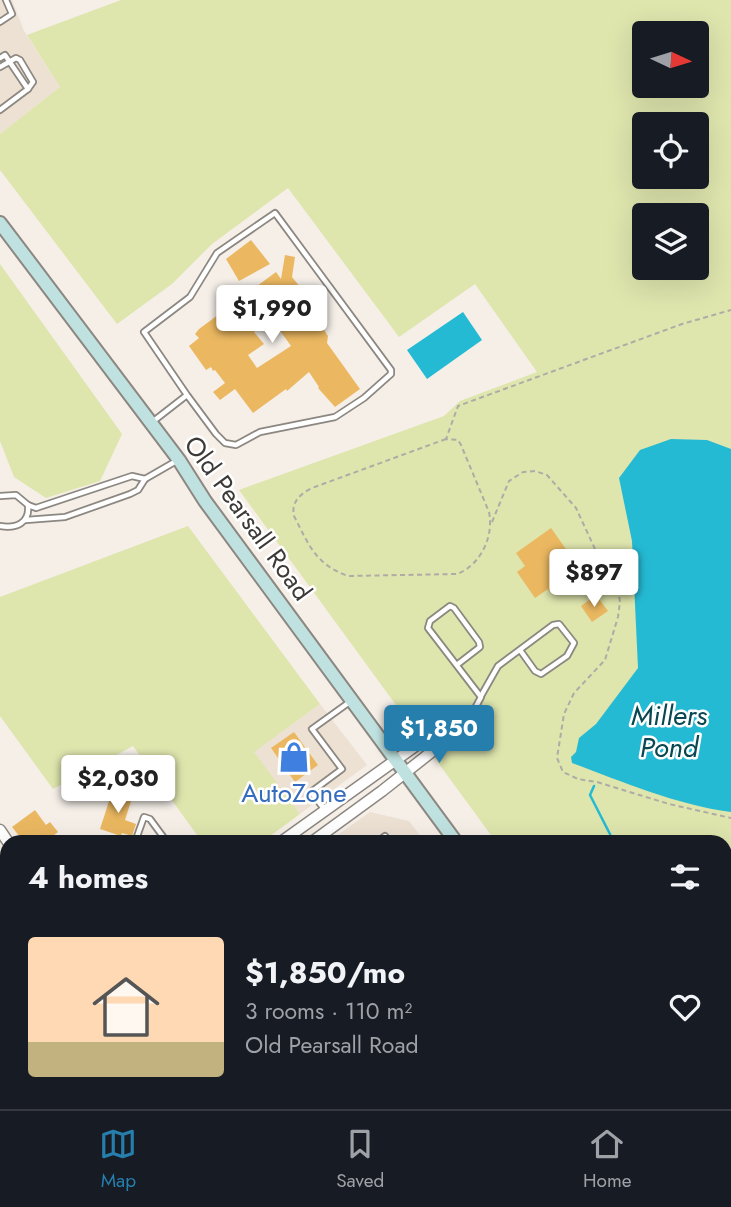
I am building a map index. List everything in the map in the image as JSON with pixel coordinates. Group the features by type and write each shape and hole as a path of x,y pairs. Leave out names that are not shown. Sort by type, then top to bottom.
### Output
{"main road":[{"name":"Old Pearsall Road","path":"0,223 179,460 205,501 451,835"}],"street":[{"path":"291,835 432,734 442,737 439,746 327,835"}],"lane":[{"path":"0,21 12,14 6,0"},
{"path":"0,58 5,55 28,89"},
{"path":"0,67 16,58 20,60 29,72 33,85 0,110"},
{"path":"275,213 385,362 391,374 335,417 260,432 236,445 225,443 216,435 187,395 144,332 190,297 217,253 275,213"},
{"path":"151,423 187,395"},
{"path":"1,526 14,527 26,520 65,517 118,499 138,490 145,479 179,460"},
{"path":"0,487 2,496 16,495 36,508 132,475 145,479"},
{"path":"26,520 28,505"},
{"path":"458,664 480,647 479,642 450,606 430,621 428,628 481,697"},
{"path":"442,737 473,712 498,666 554,625 559,624 574,643 567,656 541,674 535,671 520,650"},
{"path":"325,810 311,792 342,769 312,729 351,700"},
{"path":"138,835 144,817 150,819 162,835"}],"path":[{"path":"446,439 458,406 682,324 731,310"},
{"path":"491,523 461,445 458,440 446,439 312,488 298,497 293,510 311,550 324,564 348,576 457,575 472,566 483,552 491,523 509,481 523,472 535,471 547,475 576,508 595,549 612,572 620,602 605,660 574,693 564,714 557,758 563,772 578,779 597,782 669,804 731,818"}],"shaded area":[{"path":"0,0 12,0 24,31 60,87 0,134"},
{"path":"320,704 367,765 300,814 253,752"},
{"path":"370,812 409,821 420,835 338,835"}],"green space":[{"path":"121,0 731,0 731,835 491,835 239,490 444,416 460,401 537,372 475,284 399,337 288,188 212,244 172,284 117,324 0,170 0,134 60,87 27,35"},
{"path":"0,264 122,434 100,481 46,498 14,477 0,441"},
{"path":"188,526 320,704 254,752 300,814 272,835 197,835 133,746 53,789 0,716 0,597"}],"water":[{"path":"463,312 482,340 427,379 407,350"},
{"name":"Millers Pond","path":"671,439 707,440 731,449 731,812 650,792 572,763 571,757 576,752 579,738 596,724 638,668 632,541 619,478 640,450"}],"building":[{"path":"251,240 270,264 239,281 226,259"},
{"path":"285,255 295,257 292,277 306,292 322,318 309,328 324,330 328,336 327,343 360,389 335,407 318,388 309,372 287,391 286,389 253,413 235,389 220,400 213,392 225,383 211,367 206,370 189,346 199,338 195,334 199,329 276,272 281,279","holes":["271,318 291,346 257,368 248,355 264,344 254,332"]},
{"path":"551,528 568,552 573,549 585,567 550,592 548,589 535,598 517,572 525,566 516,553"},
{"path":"596,595 608,611 592,622 581,606"},
{"name":"AutoZone","path":"294,732 318,765 295,782 271,748"},
{"path":"113,789 133,795 125,820 136,824 132,835 118,835 100,829"},
{"path":"35,810 46,825 50,822 58,832 54,835 18,835 12,827"}],"waterway":[{"path":"594,786 590,795 610,835"}],"place":[{"name":"AutoZone","path":"294,757"}]}
